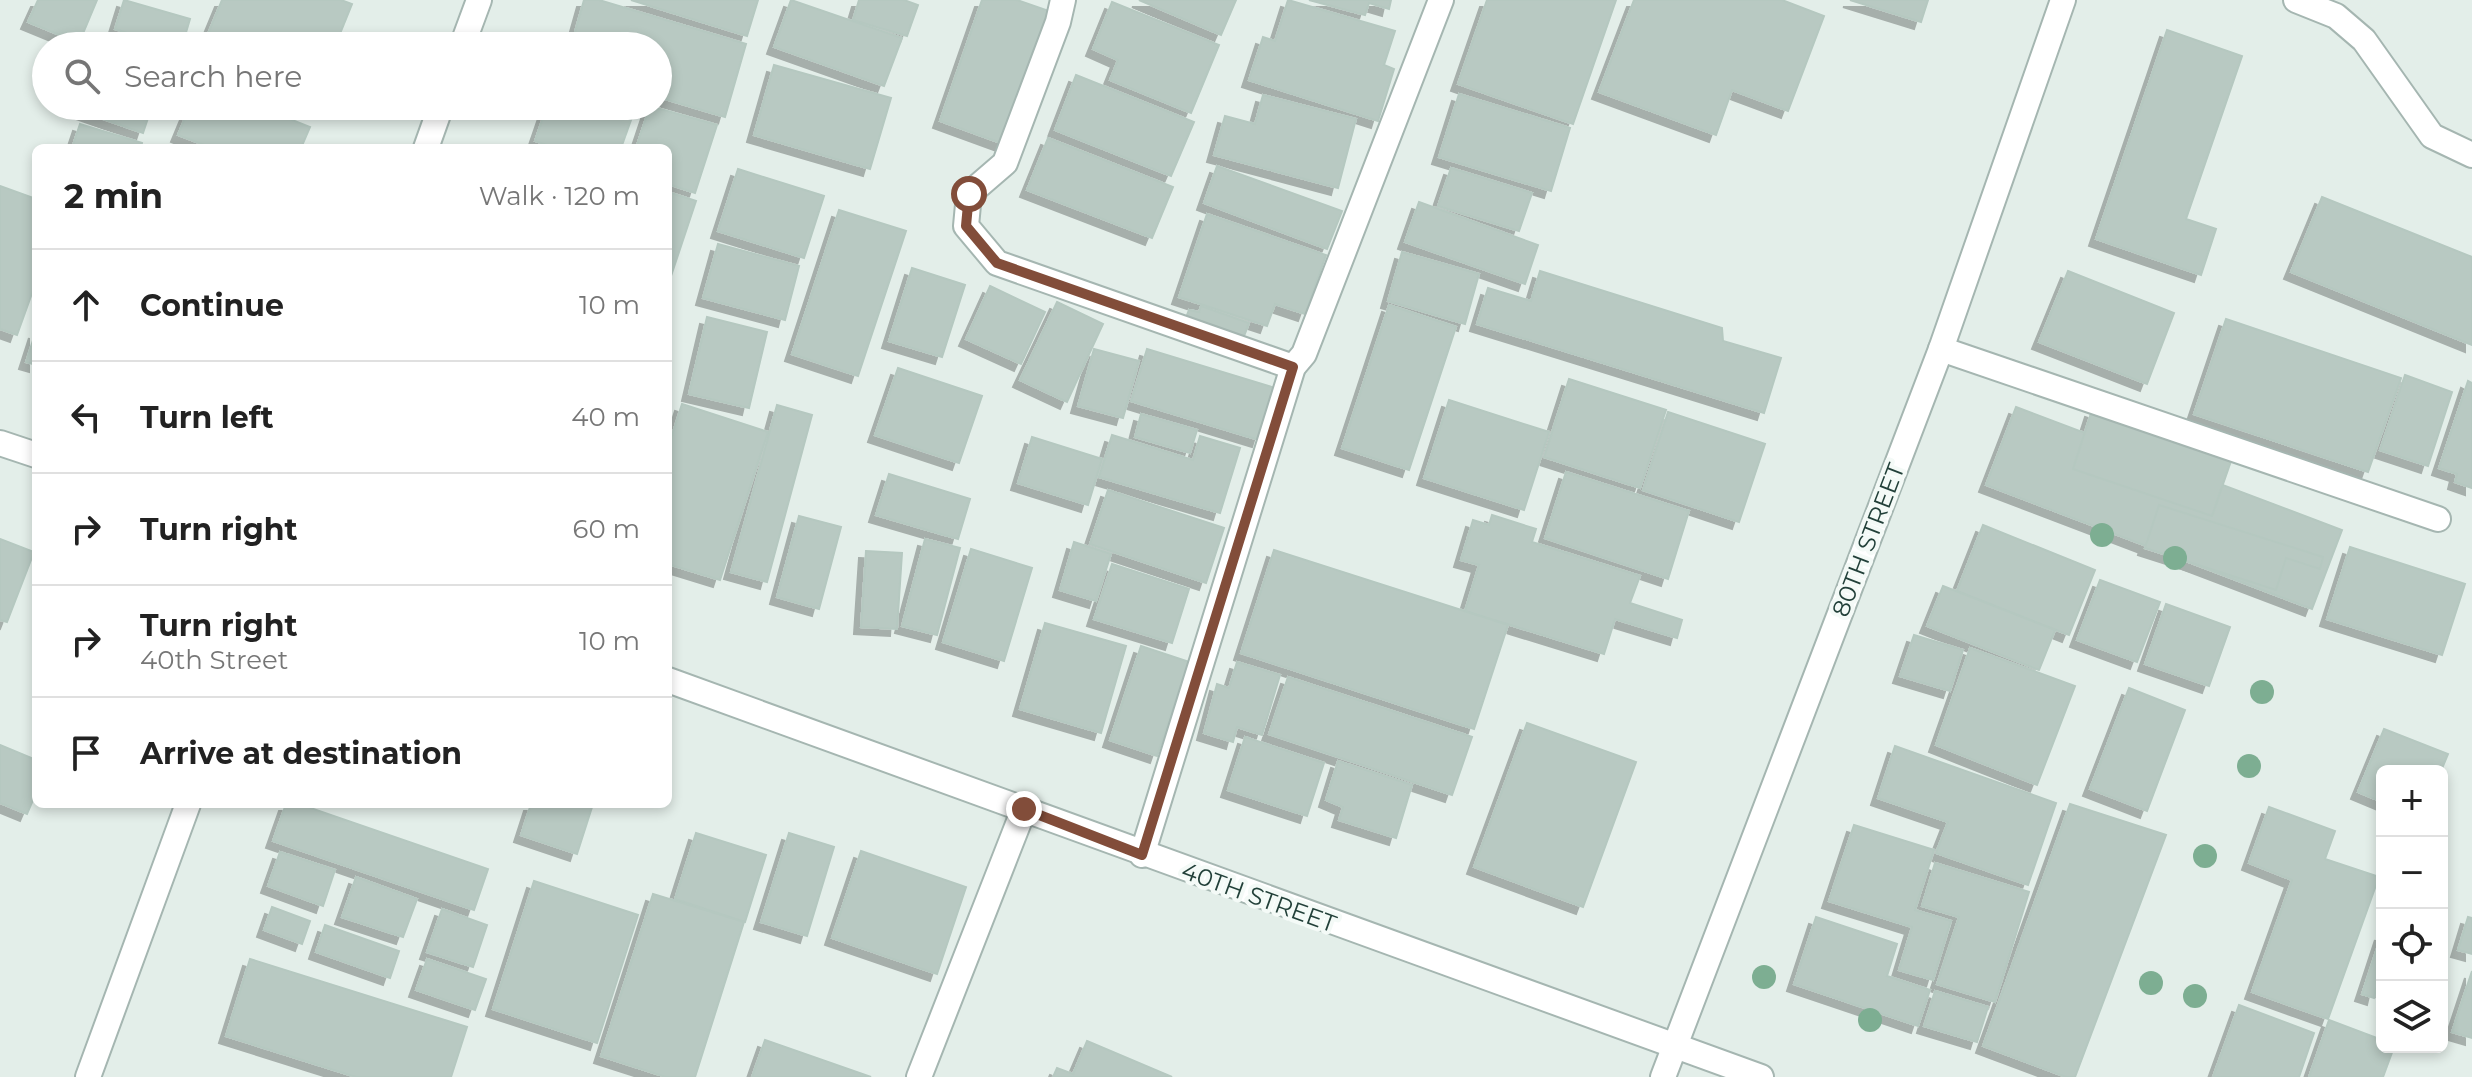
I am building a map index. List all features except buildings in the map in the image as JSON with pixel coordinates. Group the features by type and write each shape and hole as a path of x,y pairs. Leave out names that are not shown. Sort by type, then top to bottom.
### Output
{"street":[{"path":"467,32 479,0"},
{"path":"1063,0 1058,22 1005,163 969,194 966,226 997,263 1293,367"},
{"path":"1142,855 1293,367 1304,354 1441,0"},
{"name":"80TH STREET","path":"1663,1077 1941,349 2063,0"},
{"path":"2296,0 2336,16 2364,40 2432,136 2472,155"},
{"path":"427,144 436,120"},
{"path":"1941,349 2438,519"},
{"path":"0,443 32,454"},
{"name":"40TH STREET","path":"672,681 1142,855 1761,1077"},
{"path":"88,1077 187,808"},
{"path":"919,1077 1024,809"}],"route":[{"path":"969,194 966,226 997,263 1271,362 1293,367 1142,855 1024,809"}]}
